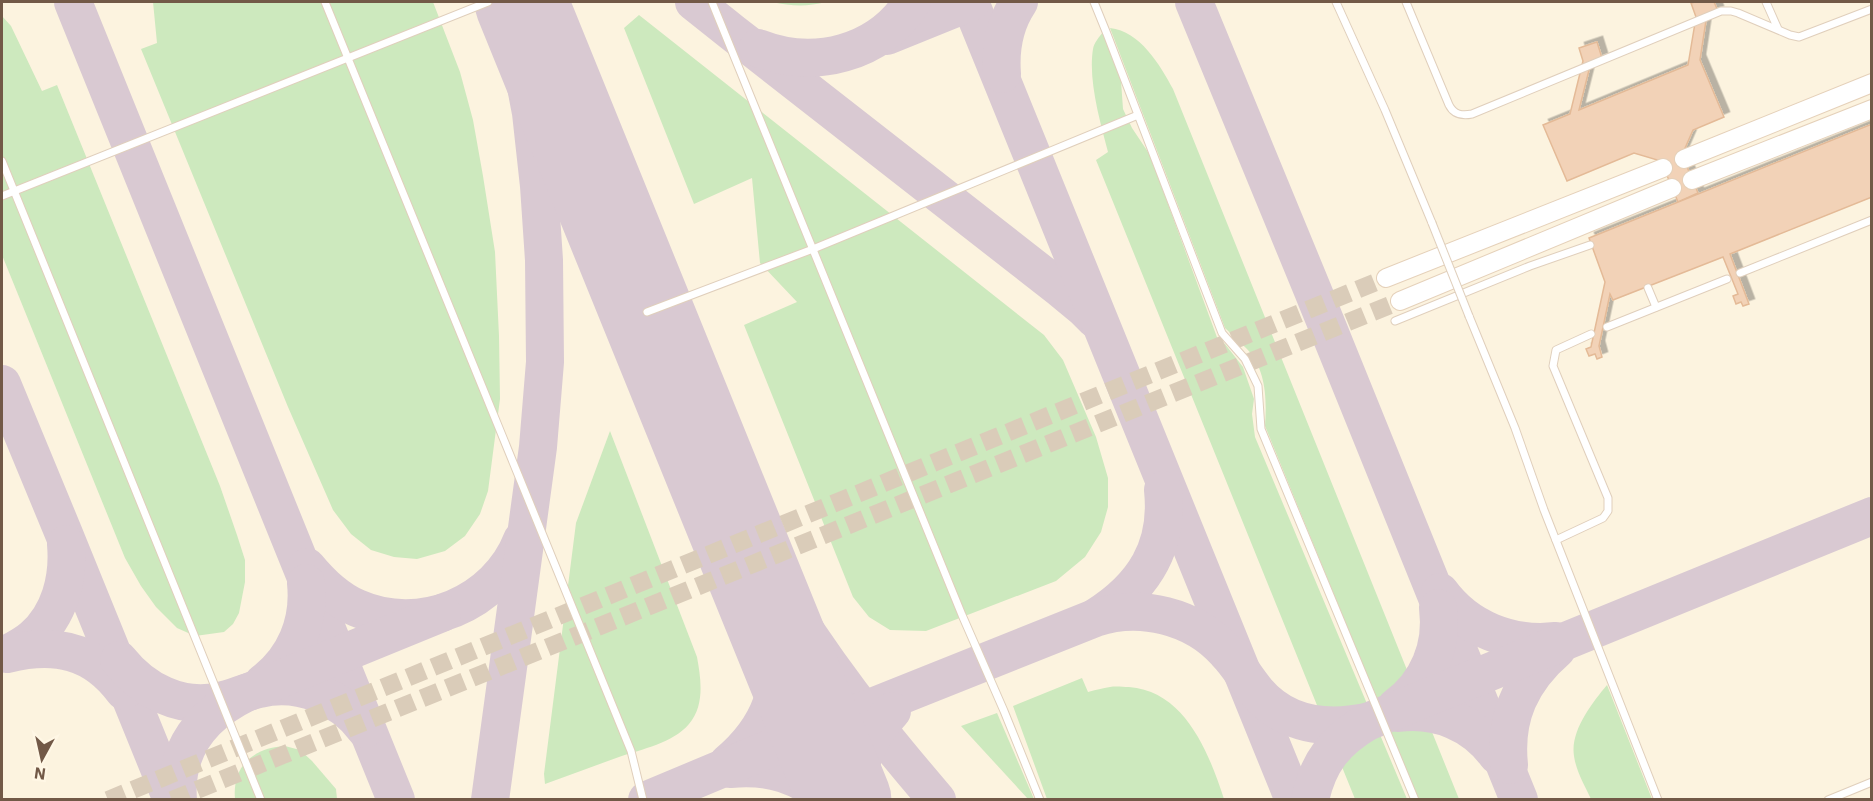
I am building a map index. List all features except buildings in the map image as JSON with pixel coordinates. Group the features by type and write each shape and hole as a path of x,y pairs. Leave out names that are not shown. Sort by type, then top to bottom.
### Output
{"street":[{"path":"1684,159 1872,83"},
{"path":"1692,180 1872,109"},
{"path":"1386,278 1663,168"},
{"path":"1400,301 1672,188"}],"lane":[{"path":"325,2 631,750 644,800"},
{"path":"2,196 488,2"},
{"path":"712,2 1040,800"},
{"path":"1094,2 1222,333 1245,358 1258,386 1261,429 1415,800"},
{"path":"1336,2 1385,110 1515,428 1544,510 1658,800"},
{"path":"1406,2 1452,111 1464,116 1721,11 1738,13 1799,37 1872,9"},
{"path":"1766,2 1778,29"},
{"path":"647,312 813,249 1138,114"},
{"path":"2,161 261,800"},
{"path":"1740,273 1872,220"},
{"path":"1395,321 1590,245"},
{"path":"1607,327 1727,279"},
{"path":"1648,288 1656,308"},
{"path":"1556,540 1603,518 1608,512 1608,498 1553,366 1556,350 1591,334"},
{"path":"1828,800 1872,782"}],"green space":[{"path":"153,2 433,2 460,72 473,120 495,252 499,336 500,399 488,491 480,514 465,536 445,551 417,559 394,557 371,550 351,534 333,510 288,407 141,49 157,43"},
{"path":"772,2 826,2 799,5"},
{"path":"639,15 1044,335 1063,360 1096,437 1108,478 1108,507 1101,532 1085,557 1056,581 926,631 890,630 869,617 853,597 744,325 797,302 760,263 752,178 694,204 624,28"},
{"path":"2,16 11,26 42,91 57,85 220,486 245,560 245,582 239,613 233,624 224,632 195,636 177,628 156,607 141,586 125,558 2,255"},
{"path":"1110,28 1121,30 1140,42 1155,60 1173,89 1459,799 1419,799 1412,785 1265,426 1264,384 1258,365 1246,348 1225,328"},
{"path":"1103,32 1121,81 1123,109 1132,128 1150,155 1218,340 1225,344 1243,367 1254,399 1252,414 1255,437 1407,799 1355,799 1096,160 1108,152 1092,74 1094,47"},
{"path":"610,431 697,657 700,700 694,717 675,736 657,745 545,784 544,774 576,523"},
{"path":"1082,678 1088,692 1112,687 1129,687 1149,691 1180,712 1202,744 1224,799 1047,799 1013,706"},
{"path":"1607,685 1652,799 1591,799 1579,773 1574,756 1575,737 1583,718"},
{"path":"997,713 1034,799 1028,799 961,726"},
{"path":"285,746 300,750 312,761 336,789 337,799 235,799 237,777 247,761 263,750"}],"taxiway":[{"path":"73,2 396,800"},
{"path":"490,800 538,447 545,362 544,260 539,186 531,113 510,2"},
{"path":"694,2 1061,289 1095,319"},
{"path":"758,48 801,57 823,57 844,53 882,34 898,20 912,2"},
{"path":"970,2 1294,800"},
{"path":"887,36 971,2"},
{"path":"1002,74 1004,36 1019,2"},
{"path":"1194,2 1519,800"},
{"path":"2,384 172,800"},
{"path":"697,435 774,580 810,638 871,720 937,800"},
{"path":"1096,617 1128,593 1150,564 1162,530 1163,490"},
{"path":"1310,800 1318,774 1330,754 1346,737 1367,722 1872,516"},
{"path":"307,567 329,590 357,608 381,616 406,618 430,616 454,608 475,597 495,582 510,562 522,540"},
{"path":"9,653 33,638 42,629 56,607 64,583 66,544"},
{"path":"263,683 284,663 298,639 305,612 306,583"},
{"path":"1440,592 1463,616 1491,632 1523,641 1556,641"},
{"path":"1396,707 1417,687 1431,663 1438,636 1438,608"},
{"path":"647,800 1095,618 1130,612 1165,616 1198,629 1226,652 1257,692 1280,712 1322,725 1367,722"},
{"path":"178,800 178,782 186,749 194,735 217,711 246,693 442,613"},
{"path":"728,763 755,735 771,704 778,670 777,631"},
{"path":"7,654 41,649 72,653 100,666 124,691"},
{"path":"1509,765 1509,731 1512,715 1534,673 1557,649"},
{"path":"119,660 151,689 177,700 205,703 274,687 304,689 332,700 344,708 365,729"},
{"path":"856,800 858,775 865,752 876,731 892,711"},
{"path":"1398,713 1427,713 1454,720 1477,734 1497,755"},
{"path":"730,769 771,770 807,784 830,800"}],"runway":[{"path":"521,2 845,800"}],"tunnel":[{"path":"108,800 1386,278"},
{"path":"172,800 1400,301"}]}
